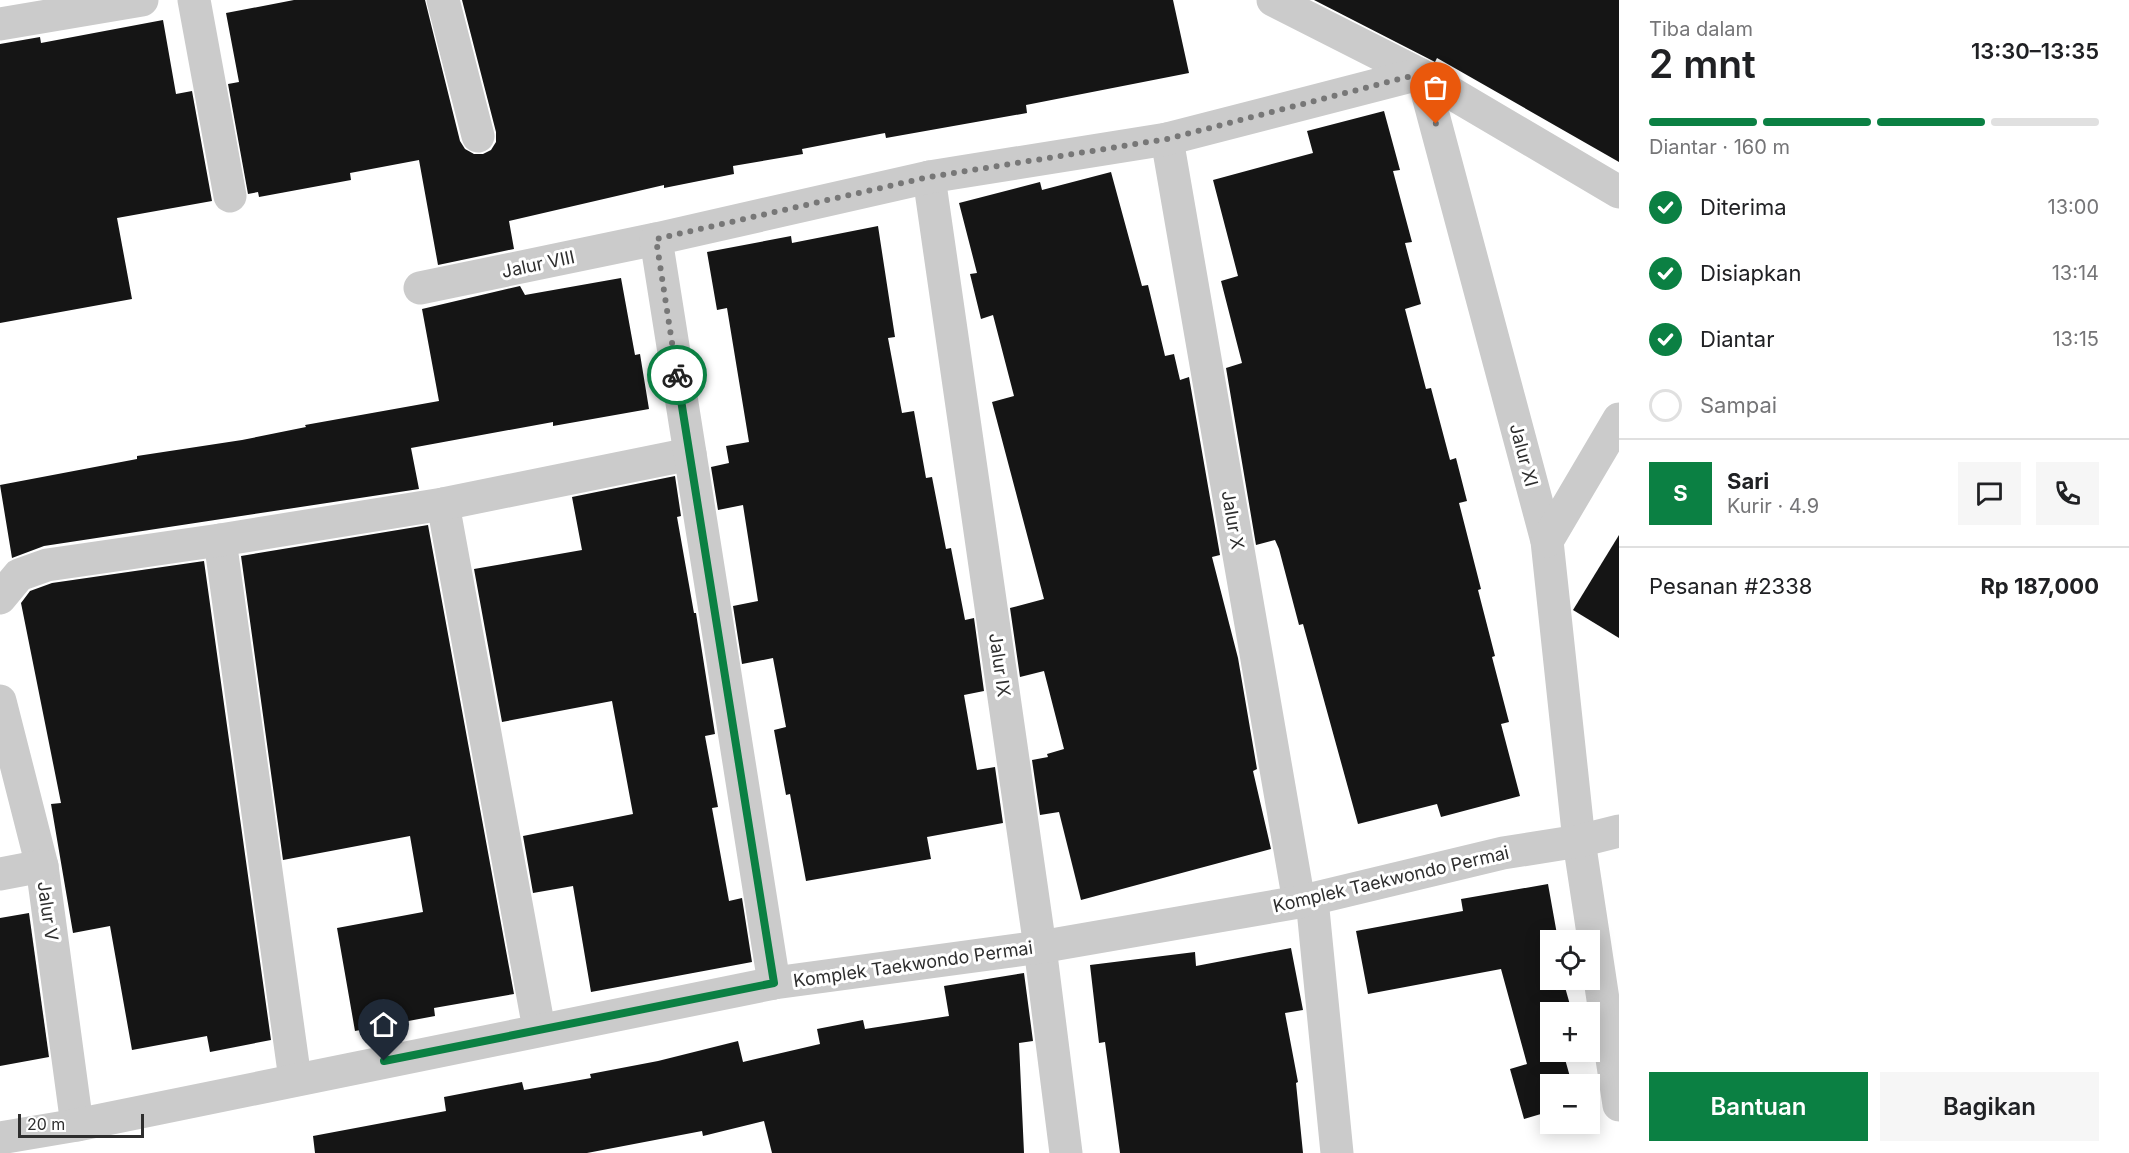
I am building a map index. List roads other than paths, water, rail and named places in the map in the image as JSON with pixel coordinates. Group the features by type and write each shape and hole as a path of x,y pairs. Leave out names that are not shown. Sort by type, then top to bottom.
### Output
{"street":[{"path":"0,24 141,0"},
{"path":"194,0 230,196"},
{"path":"443,0 478,136"},
{"path":"1273,0 1421,76 1619,192"},
{"name":"Jalur VIII","path":"420,288 656,239 929,177 1167,139 1421,76"},
{"name":"Jalur XI","path":"1421,76 1546,541 1579,841 1619,1105"},
{"name":"Jalur X","path":"1167,139 1305,900 1337,1153"},
{"name":"Jalur IX","path":"929,177 1040,947 1066,1153"},
{"path":"656,239 774,983"},
{"path":"1546,541 1619,419"},
{"path":"0,598 19,575 46,565 443,504 690,454"},
{"path":"443,504 539,1029"},
{"path":"220,540 295,1079"},
{"name":"Jalur V","path":"0,701 42,866 77,1125"},
{"name":"Komplek Taekwondo Permai","path":"0,1138 77,1125 539,1029 774,983 1040,947 1305,900 1503,853 1579,841 1619,831"},
{"path":"0,874 42,866"}]}
